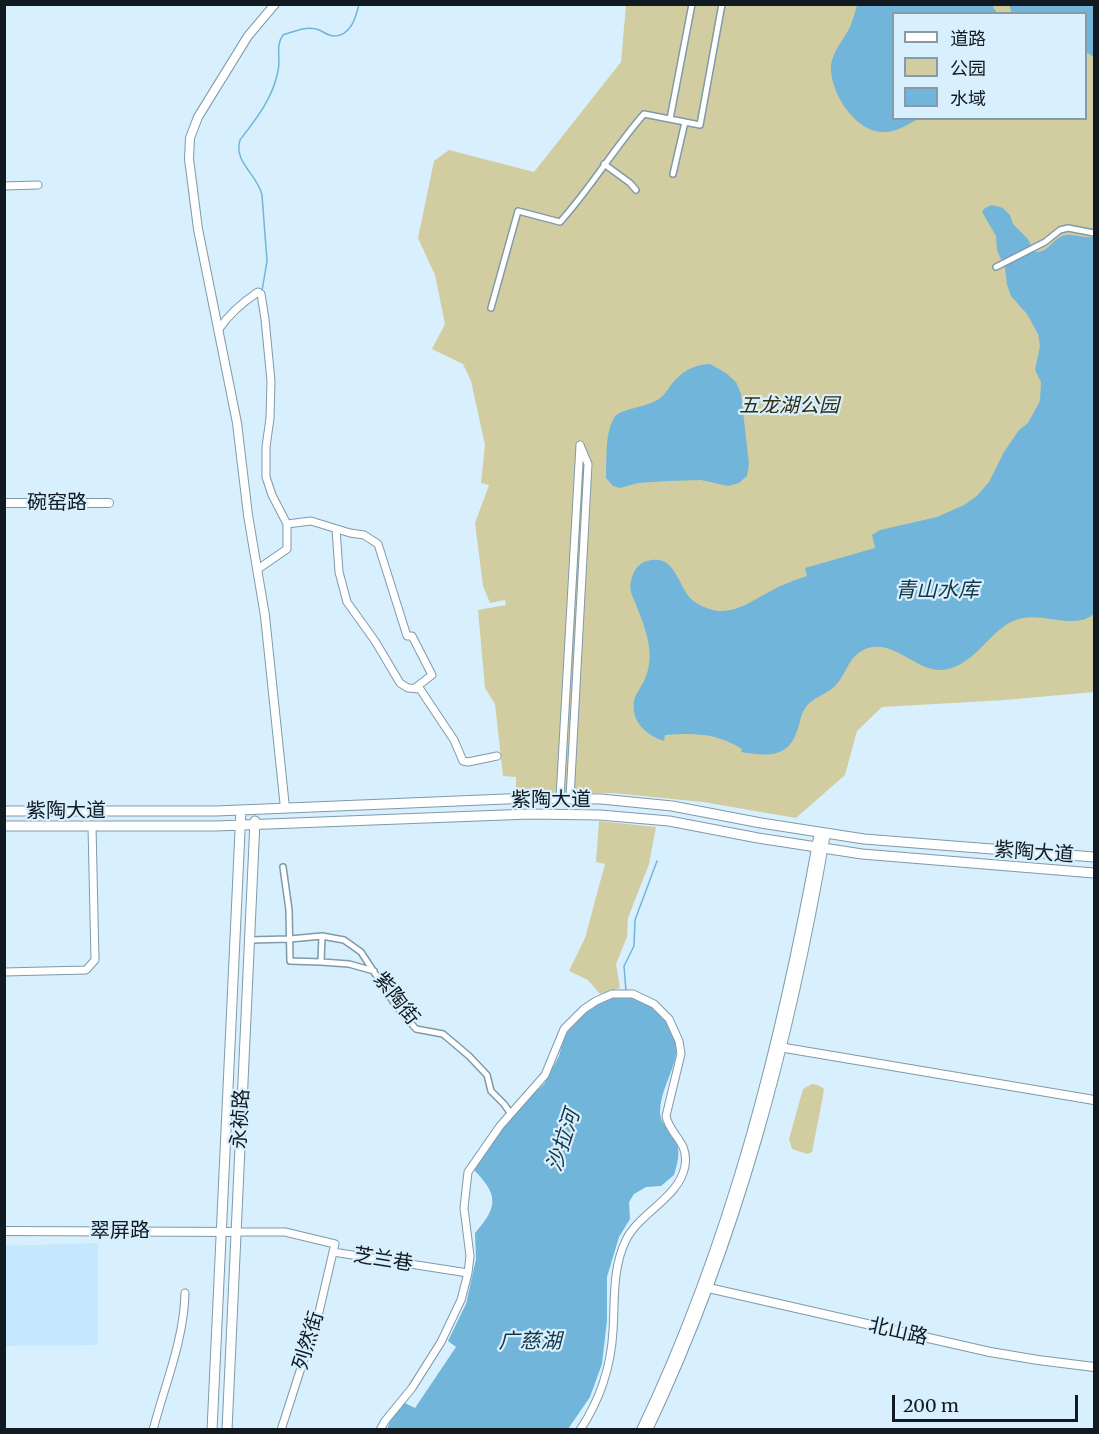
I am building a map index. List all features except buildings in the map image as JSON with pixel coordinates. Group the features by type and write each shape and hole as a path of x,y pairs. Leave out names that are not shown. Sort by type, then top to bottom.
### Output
{"main road":[{"name":"紫陶大道","path":"4,811 241,810 565,798 672,806 895,842 1095,858"},
{"name":"永祯路","path":"227,1430 256,809"},
{"name":"永祯路","path":"212,1430 241,810"},
{"name":"紫陶大道","path":"4,826 240,825 530,814 591,814 669,821 820,848 904,858 1095,873"}],"street":[{"path":"670,119 692,4"},
{"path":"491,308 518,211 560,222 626,134 644,114 700,125 722,4"},
{"path":"273,5 248,36 198,117 189,145 189,174 237,423 248,515 266,616 285,808"},
{"path":"673,174 685,122"},
{"path":"604,164 636,190"},
{"path":"4,186 38,185"},
{"path":"996,267 1046,242 1060,230 1068,228 1095,233"},
{"path":"219,329 235,310 258,292 261,294 266,319 271,381 266,477 272,495 287,524 287,549 258,569"},
{"path":"580,445 588,465 565,798 580,445"},
{"name":"碗窑路","path":"4,503 109,503"},
{"path":"287,524 308,520 364,535 378,543 407,636 412,636 432,675 415,688"},
{"path":"336,529 339,572 346,603 375,640 400,683 408,688 420,689 453,740 463,761 497,756"},
{"path":"4,972 86,970 92,964 94,960 92,826"},
{"path":"648,1430 680,1361 706,1287 779,1047 822,832"},
{"path":"283,867 290,961 349,964 374,971"},
{"path":"321,962 322,936"},
{"name":"紫陶街","path":"249,940 322,936 344,940 361,952 396,1006 416,1029 443,1034 469,1056 487,1075 491,1091 511,1114"},
{"path":"380,1430 412,1388 445,1336 461,1300 468,1273 470,1251 464,1208 466,1179 471,1167 511,1114 545,1075 559,1038 572,1019 596,1000 623,993 638,995 654,1004 664,1013 679,1041 680,1058 666,1116 683,1146 685,1163 675,1187 632,1232 624,1246 616,1275 612,1341 608,1364 596,1403 580,1430"},
{"path":"779,1047 1095,1100"},
{"name":"翠屏路","path":"4,1232 236,1232"},
{"name":"芝兰巷","path":"236,1232 297,1234 335,1244 333,1252 468,1273"},
{"name":"列然街","path":"281,1430 319,1312 333,1252"},
{"path":"641,1430 706,1287"},
{"name":"北山路","path":"706,1287 990,1352 1095,1367"},
{"path":"153,1430 179,1342 184,1317 185,1293"}],"shaded area":[{"path":"98,1243 98,1345 5,1346 5,1246"}],"green space":[{"name":"五龙湖公园","path":"626,5 1094,5 1094,692 882,707 857,731 845,775 796,818 703,802 613,793 516,793 516,777 503,776 495,704 485,688 478,610 506,605 505,600 490,603 483,586 475,523 489,485 481,483 485,445 471,381 463,364 432,349 445,324 435,275 418,238 434,161 449,150 534,172 621,62"},
{"path":"599,821 656,827 649,864 628,918 627,937 616,964 620,988 600,994 588,980 569,971 585,938 605,864 596,862"},
{"path":"812,1084 824,1089 812,1152 807,1154 792,1149 789,1139 803,1089"}],"water":[{"path":"857,5 992,5 996,12 892,12 892,120 916,120 889,132 863,126 846,109 834,87 832,60 850,27"},
{"path":"1009,5 1094,5 1094,57 1087,53 1087,12 1012,12"},
{"name":"青山水库","path":"992,205 1003,208 1010,215 1013,224 1028,239 1034,252 1045,249 1064,235 1094,237 1094,614 1084,620 1064,621 1029,617 1011,622 1002,627 970,658 951,668 940,670 931,669 887,648 868,648 861,651 852,660 836,685 807,706 793,740 788,747 775,754 741,752 742,749 732,744 705,735 665,735 664,741 651,735 637,721 634,709 635,699 648,671 650,651 646,631 630,584 633,574 641,564 656,560 669,565 690,598 703,607 719,611 739,608 783,585 807,576 805,568 875,548 872,535 880,530 937,517 964,505 977,496 989,482 1004,452 1019,430 1028,423 1040,401 1041,382 1035,370 1040,346 1038,334 1027,314 1011,296 1005,268 997,250 996,236 982,212"},
{"path":"710,364 736,382 741,394 749,464 747,476 739,483 728,486 701,480 638,483 620,488 613,486 606,478 606,473 608,438 614,418 622,412 659,399 683,372"},
{"name":"广慈湖","path":"620,992 646,1000 659,1009 675,1039 676,1054 662,1097 660,1116 678,1145 678,1155 674,1175 661,1186 646,1187 634,1194 629,1202 630,1219 619,1237 607,1277 607,1320 602,1364 590,1397 568,1429 387,1430 391,1418 405,1403 415,1408 456,1347 448,1341 466,1304 476,1259 475,1233 492,1207 491,1193 473,1169 507,1123 544,1084 559,1056 564,1037 575,1021 594,1004"}],"waterway":[{"path":"262,291 267,261 262,195 240,155 240,140 263,108 276,81 279,44 283,35 308,28 331,36 345,33 352,25 359,4"},
{"name":"沙拉河","path":"626,991 624,966 634,946 635,920 657,861"}]}
